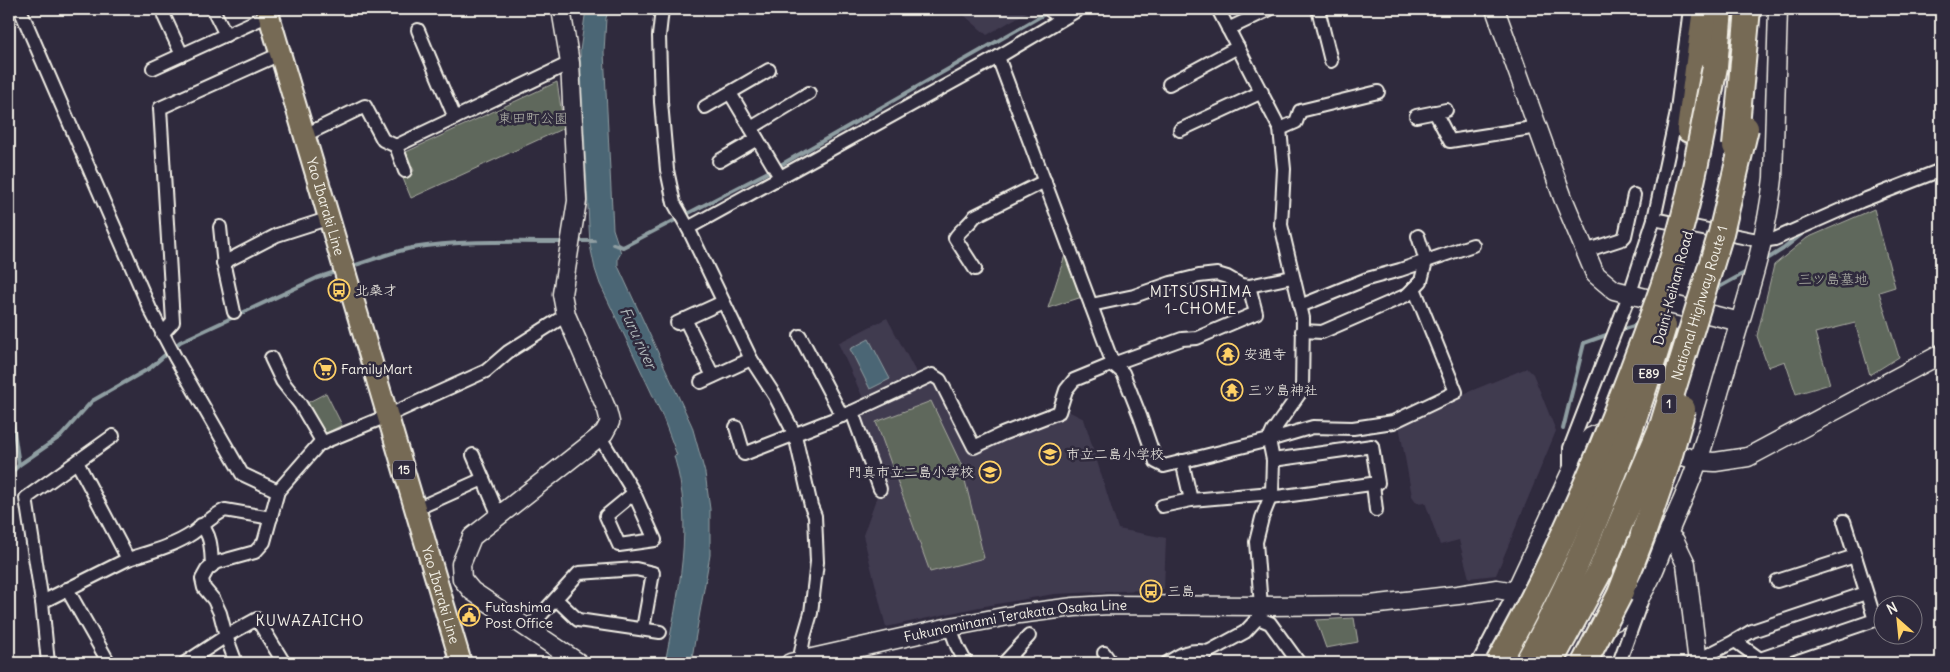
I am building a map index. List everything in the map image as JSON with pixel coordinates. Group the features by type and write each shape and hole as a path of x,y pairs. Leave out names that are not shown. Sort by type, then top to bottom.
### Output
{"highway":[{"path":"1531,663 1584,561 1617,480 1640,389 1662,220 1684,166 1705,9"},
{"name":"Daini-Keihan Road","path":"1527,663 1579,558 1615,474 1647,382 1673,294 1689,230 1700,169 1715,67 1720,9"},
{"path":"1593,663 1643,534 1667,465 1691,382 1709,308 1732,173 1748,9"},
{"name":"National Highway Route 1","path":"1550,663 1600,571 1662,426 1695,310 1721,233 1746,128 1759,9"},
{"path":"1498,663 1522,620 1557,549 1604,442 1659,298 1685,213 1715,67"},
{"path":"1584,663 1620,594"}],"main road":[{"name":"Yao Ibaraki Line","path":"268,12 461,663"}],"street":[{"path":"20,9 150,310 168,344 242,474 278,491"},
{"path":"213,9 226,35"},
{"path":"562,9 570,63 577,201 562,294 566,315 607,410 610,422 600,437 472,537 461,564 462,579 472,591 579,663"},
{"path":"662,9 659,36 661,102 667,170 674,203 750,359 774,396 795,435 815,516 818,562 811,613 796,662"},
{"path":"686,225 776,170 998,58 1055,14 1079,9"},
{"path":"1194,663 1208,652 1245,632 1259,612 1256,542 1262,518 1271,496 1273,460 1269,440 1273,431 1302,390 1303,318 1281,225 1284,169 1280,129 1218,9"},
{"path":"1228,29 1270,9"},
{"path":"1318,9 1331,61"},
{"path":"1495,9 1585,251 1591,266 1602,281 1614,290 1740,322"},
{"path":"1690,9 1662,220 1762,242 1775,239 1861,201 1941,170"},
{"name":"Fukunominami Terakata Osaka Line","path":"796,662 950,626 1018,614 1109,605 1259,612 1370,604 1497,589 1515,592 1592,625 1599,626 1612,623 1622,618 1634,607 1646,588 1698,461 1762,242 1770,206 1773,178 1778,9"},
{"path":"153,68 226,35 268,12"},
{"path":"164,16 182,55"},
{"path":"418,30 455,118"},
{"path":"1170,84 1238,47"},
{"path":"168,344 173,322 160,108 280,54"},
{"path":"998,58 1113,364 1122,372 1156,462 1164,466 1313,427 1353,428 1393,422 1456,392 1414,288"},
{"path":"396,146 570,63"},
{"path":"705,107 769,70"},
{"path":"1180,130 1262,92"},
{"path":"1280,129 1296,122 1300,111 1378,92"},
{"path":"730,93 776,170"},
{"path":"751,128 809,93"},
{"path":"305,135 366,106 383,140 396,146 406,170"},
{"path":"1416,116 1440,111 1450,141 1538,127"},
{"path":"719,161 757,139"},
{"path":"975,268 955,238 960,230 968,225 975,216 1045,181"},
{"path":"1585,251 1622,239 1625,236 1634,194"},
{"path":"223,263 277,236 330,218"},
{"path":"220,228 223,263 234,312"},
{"path":"1302,331 1322,332 1407,295 1421,281 1426,261 1418,236"},
{"path":"1300,306 1367,279 1473,245"},
{"path":"1091,306 1134,296 1171,283 1199,276 1217,274 1241,285 1249,286 1292,277"},
{"path":"736,427 744,454 847,414 932,375 940,380 974,447 1059,412 1066,390 1074,380 1182,339 1197,338 1256,313 1249,286"},
{"path":"1569,472 1570,448 1651,299"},
{"path":"713,376 681,321 723,302"},
{"path":"236,663 220,613 214,600 204,588 202,579 215,563 255,552 264,542 278,491 322,442 388,416 486,371 508,352 566,315"},
{"path":"800,336 847,414 880,489"},
{"path":"1478,663 1515,592 1569,472 1584,444 1591,436 1613,432 1698,461 1714,462 1748,457 1941,354"},
{"path":"271,358 282,381 300,404 322,442"},
{"path":"701,382 750,359"},
{"path":"48,663 42,602 26,498 112,436"},
{"path":"600,437 634,493"},
{"path":"1162,506 1191,500 1271,496 1378,483 1372,446 1273,460"},
{"path":"473,455 499,516"},
{"path":"1182,461 1191,500"},
{"path":"77,462 128,559"},
{"path":"416,509 483,479"},
{"path":"1373,484 1376,510"},
{"path":"42,602 128,559 162,549 193,533 201,525 225,510 270,518"},
{"path":"1735,641 1760,659 1875,620 1844,521"},
{"path":"201,525 207,531 210,541 212,566"},
{"path":"1668,535 1676,541 1686,564 1696,662 1752,631 1866,592"},
{"path":"1777,581 1855,556"},
{"path":"529,628 579,573 636,568 652,573 643,629"},
{"path":"1619,663 1646,588"},
{"path":"67,589 109,663"},
{"path":"556,599 578,620 660,632"},
{"path":"1259,612 1270,623 1299,663"},
{"path":"185,663 226,636 258,620 284,663"},
{"path":"950,626 957,646 966,663"},
{"path":"1004,663 1029,636"},
{"path":"1167,663 1182,653 1195,650 1208,652"}],"shaded area":[{"path":"957,9 1032,9 987,35"},
{"name":"門真市立二島小学校","path":"887,318 918,376 937,384 973,452 1064,409 1084,419 1118,529 1166,538 1164,589 1054,594 979,607 886,627 863,535 877,496 887,491 857,415 868,409 838,343"},
{"path":"1527,368 1533,374 1556,431 1496,575 1469,578 1459,540 1440,545 1425,502 1417,503 1412,496 1399,425 1456,397"}],"green space":[{"name":"東田町公園","path":"557,82 564,128 411,198 402,176 414,171 406,152"},
{"name":"三ツ島墓地","path":"1874,209 1895,287 1879,292 1899,357 1870,375 1855,323 1815,333 1830,384 1796,394 1785,361 1768,367 1757,336 1774,265 1807,238"},
{"path":"1065,255 1082,297 1048,308"},
{"path":"326,393 342,425 321,436 305,404"},
{"path":"931,401 961,464 984,558 930,572 876,422"},
{"path":"1354,618 1358,642 1326,648 1316,620"}],"water":[{"name":"Furu river","path":"586,9 609,9 606,18 604,52 613,229 621,253 618,258 618,266 692,426 705,473 710,509 710,555 691,663 665,663 679,586 684,534 680,482 674,456 677,455 662,415 600,284 590,245 580,51"},
{"path":"869,339 890,379 870,389 850,349"}],"waterway":[{"path":"613,244 623,247 770,171 1048,12"},
{"path":"1764,261 1807,230"},
{"path":"576,241 594,241"},
{"path":"349,267 388,254 431,245 490,242 567,242"},
{"path":"1712,291 1750,270"},
{"path":"9,475 19,465 61,436 92,401 150,368 180,342 317,278 338,271"},
{"path":"1618,331 1640,324"},
{"path":"1563,429 1584,343 1612,333"},
{"path":"9,397 19,465"}],"place":[{"name":"北桑才","path":"339,290"},
{"name":"安通寺","path":"1228,354"},
{"name":"FamilyMart","path":"325,369"},
{"name":"三ツ島神社","path":"1232,390"},
{"name":"市立二島小学校","path":"1050,454"},
{"name":"門真市立二島小学校","path":"990,472"},
{"name":"三島","path":"1151,591"},
{"name":"Futashima Post Office","path":"469,615"}],"district":[{"name":"MITSUSHIMA 1-CHOME","path":"1201,300"},
{"name":"KUWAZAICHO","path":"310,621"}]}
